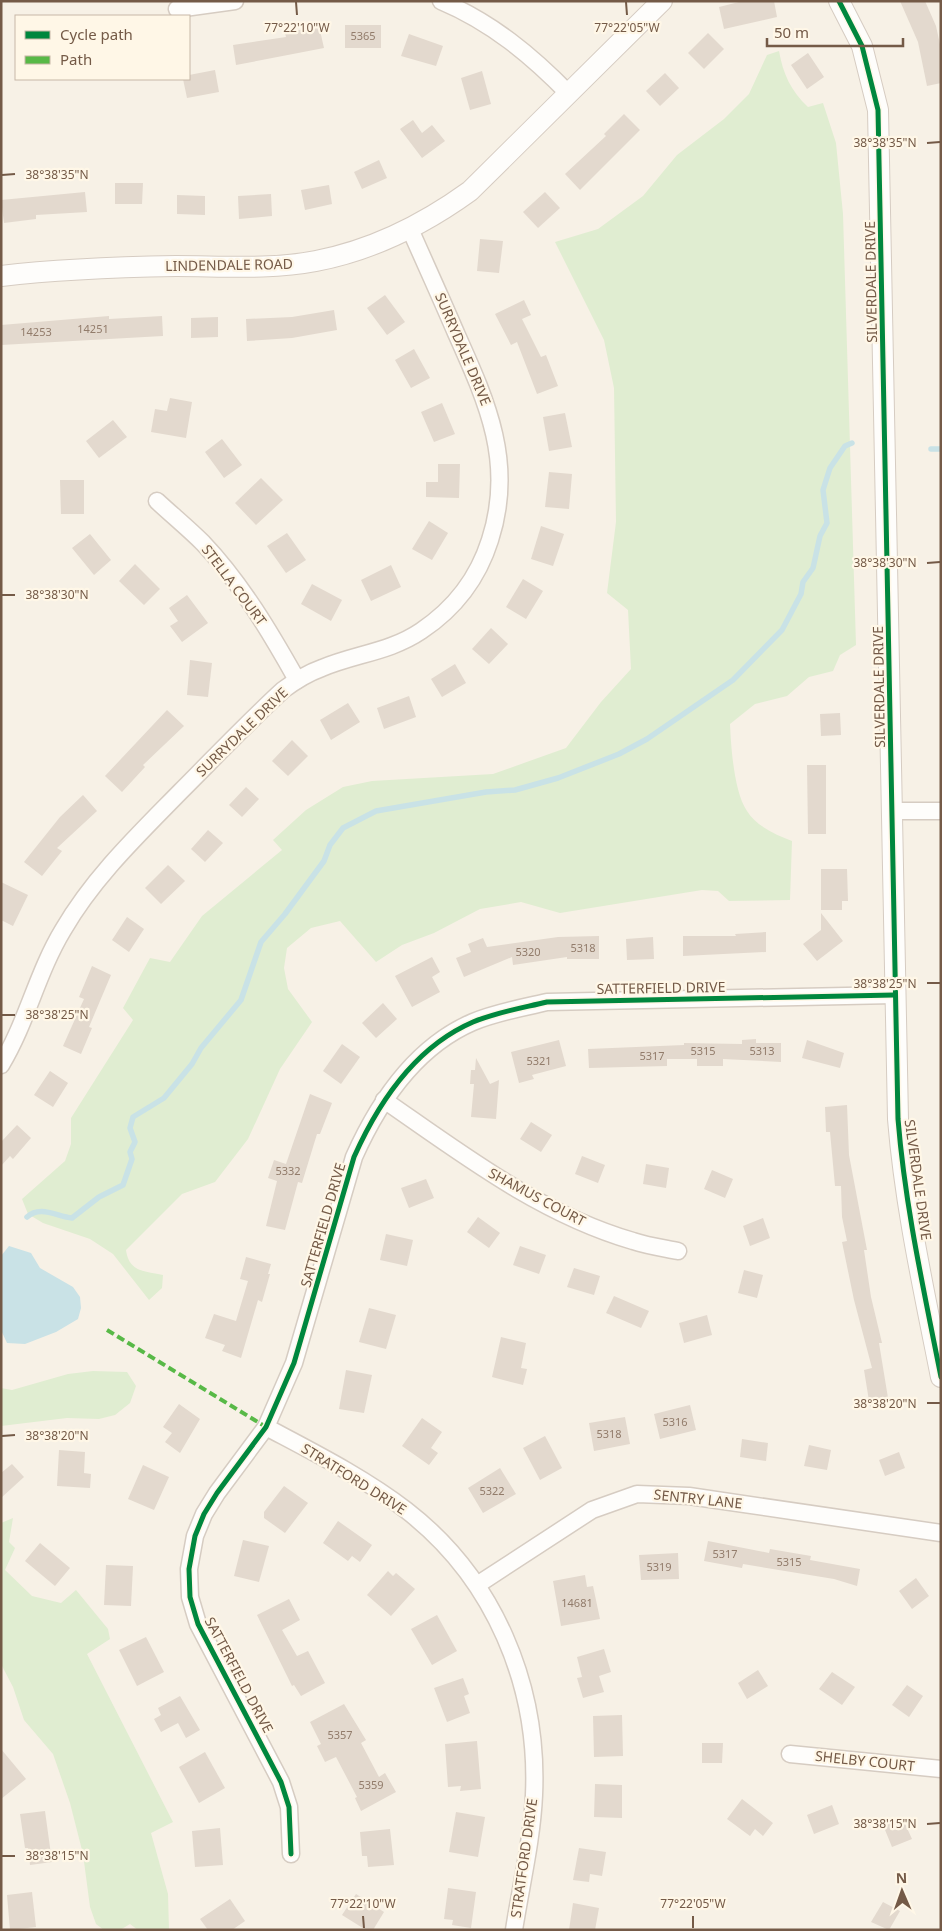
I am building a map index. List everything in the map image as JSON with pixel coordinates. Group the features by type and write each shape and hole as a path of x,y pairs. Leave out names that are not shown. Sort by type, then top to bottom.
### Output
{"street":[{"path":"178,10 235,1"},
{"path":"441,1 471,14 513,42 569,94"},
{"name":"LINDENDALE ROAD","path":"1,276 117,267 276,266 345,254 410,229 442,212 470,191 662,1"},
{"name":"SILVERDALE DRIVE","path":"839,1 862,46 878,110 893,811 894,995 898,1119 902,1170 941,1377"},
{"name":"SURRYDALE DRIVE","path":"1,1064 16,1040 43,969 62,932 83,897 116,857 270,702 297,680 322,668 395,646 420,632 443,614 466,589 478,572 492,533 499,500 501,473 490,414 479,383 410,229"},
{"name":"STELLA COURT","path":"157,501 203,544 238,587 269,632 297,680"},
{"path":"893,811 941,811"},
{"name":"SATTERFIELD DRIVE","path":"292,1854 290,1814 281,1782 198,1624 190,1597 191,1554 204,1514 266,1426 294,1364 354,1157 368,1126 384,1100 408,1070 444,1039 472,1023 505,1011 548,1002 894,995"},
{"name":"SHAMUS COURT","path":"384,1100 484,1169 560,1213 634,1242 678,1250"},
{"name":"STRATFORD DRIVE","path":"266,1426 372,1487 406,1509 454,1555 477,1585 496,1617 515,1658 529,1712 533,1753 534,1795 530,1837 514,1930"},
{"name":"SENTRY LANE","path":"477,1585 592,1510 636,1494 689,1496 941,1533"},
{"name":"SHELBY COURT","path":"790,1754 941,1769"}],"green space":[{"path":"779,51 789,82 802,101 808,107 823,103 836,143 843,214 856,645 840,655 833,671 809,677 787,696 755,704 730,724 736,781 747,811 761,826 792,841 790,900 729,901 718,891 702,890 560,913 521,902 480,909 434,933 402,945 376,962 340,921 311,928 287,948 284,968 288,989 312,1022 280,1069 248,1139 215,1182 182,1194 126,1250 130,1263 134,1267 163,1275 162,1288 149,1300 113,1254 90,1239 43,1223 28,1214 22,1199 65,1161 71,1144 71,1118 133,1020 123,1008 150,958 170,962 202,916 282,850 273,840 306,810 343,787 372,781 493,774 566,748 601,702 631,669 628,610 607,593 616,522 614,388 604,340 555,242 598,229 643,196 677,155 724,119 749,94 767,55"},
{"path":"93,1371 127,1372 136,1386 130,1403 115,1415 99,1419 67,1418 1,1426 1,1388 12,1390 68,1374"},
{"path":"13,1518 9,1542 15,1548 5,1570 32,1596 61,1603 76,1590 108,1629 110,1639 87,1654 173,1822 151,1833 168,1894 169,1930 138,1930 130,1924 120,1930 104,1930 96,1924 90,1907 83,1854 70,1803 53,1754 24,1720 13,1687 1,1664 1,1523"}],"water":[{"path":"9,1246 31,1253 40,1268 73,1287 80,1297 81,1308 78,1319 56,1332 25,1344 7,1343 1,1330 1,1256"}],"building":[{"path":"743,1 774,1 777,17 724,29 719,7"},
{"path":"900,1 925,1 936,26 941,49 941,83 927,86 918,42"},
{"path":"345,25 381,25 381,48 345,48"},
{"path":"319,26 324,48 236,65 233,45 286,37 285,33"},
{"path":"708,33 724,49 704,69 688,53"},
{"path":"409,34 443,46 436,66 401,56"},
{"path":"808,53 824,77 807,89 791,65"},
{"path":"215,70 219,92 187,98 183,80 190,80 190,75"},
{"path":"482,71 491,104 470,110 461,78"},
{"path":"665,73 679,88 660,106 646,91"},
{"path":"624,114 640,130 580,190 565,174 606,136 604,134"},
{"path":"413,120 422,133 432,125 445,141 422,158 400,129"},
{"path":"379,160 387,178 362,189 354,172"},
{"path":"115,183 143,183 142,204 115,204"},
{"path":"329,185 332,204 305,210 301,190"},
{"path":"85,192 87,212 36,215 36,219 4,223 1,200"},
{"path":"545,192 560,208 538,228 523,212"},
{"path":"271,194 272,216 239,219 238,196"},
{"path":"177,195 205,196 205,215 177,214"},
{"path":"480,239 503,241 499,273 477,271"},
{"path":"385,295 405,322 387,335 367,308"},
{"path":"524,300 531,315 522,319 541,357 546,355 558,386 537,394 517,342 511,345 495,314"},
{"path":"334,310 337,330 292,338 247,341 246,319 292,317"},
{"path":"109,316 109,319 162,316 163,336 1,345 1,325"},
{"path":"218,317 218,337 191,338 191,318"},
{"path":"414,349 430,378 411,388 395,360"},
{"path":"170,398 192,402 186,438 151,432 155,409 167,411"},
{"path":"442,403 455,434 434,442 421,412"},
{"path":"565,413 572,447 549,451 543,417"},
{"path":"113,420 127,437 99,458 86,441"},
{"path":"222,439 242,465 224,478 205,452"},
{"path":"438,464 460,464 459,498 426,497 426,482 438,482"},
{"path":"549,472 572,474 569,509 545,507"},
{"path":"261,478 283,500 256,525 235,503"},
{"path":"60,480 84,480 84,514 61,514"},
{"path":"429,521 448,533 432,560 412,549"},
{"path":"541,526 564,534 553,566 531,559"},
{"path":"287,533 306,560 286,573 267,546"},
{"path":"90,534 111,560 94,575 72,548"},
{"path":"135,564 160,589 144,605 119,581"},
{"path":"391,565 401,587 371,601 361,580"},
{"path":"523,579 543,591 526,619 506,607"},
{"path":"312,584 342,600 331,621 301,604"},
{"path":"187,595 208,623 182,642 170,626 178,621 169,608"},
{"path":"491,628 508,644 489,664 472,649"},
{"path":"190,660 212,663 208,697 187,695"},
{"path":"455,664 466,683 442,697 431,679"},
{"path":"409,696 416,717 384,729 377,708"},
{"path":"348,703 360,722 331,740 320,720"},
{"path":"167,710 184,726 143,765 145,767 122,792 105,776"},
{"path":"840,713 841,735 821,736 820,714"},
{"path":"292,740 308,756 288,776 272,761"},
{"path":"807,765 826,765 826,834 808,834"},
{"path":"246,787 259,799 242,817 229,805"},
{"path":"83,795 97,811 57,848 62,851 42,876 24,862 60,817"},
{"path":"208,830 223,843 205,862 191,849"},
{"path":"168,865 185,881 161,904 145,888"},
{"path":"821,869 847,869 848,901 842,901 842,910 821,910"},
{"path":"1,882 28,895 13,926 1,920"},
{"path":"821,913 843,941 817,961 803,944 821,930"},
{"path":"127,917 144,929 129,952 112,940"},
{"path":"766,932 766,952 683,956 683,936 736,936 735,934"},
{"path":"599,936 599,959 567,959 567,957 513,965 512,957 464,977 456,958 471,952 468,944 483,938 487,947 558,937"},
{"path":"653,937 654,959 627,960 626,939"},
{"path":"432,957 440,972 432,977 440,992 412,1007 395,976"},
{"path":"92,966 111,975 89,1027 92,1028 81,1054 63,1046 84,999 79,997"},
{"path":"383,1003 397,1019 376,1038 362,1023"},
{"path":"756,1039 756,1043 781,1043 781,1062 723,1059 723,1066 697,1066 697,1059 667,1059 667,1066 589,1068 588,1049 684,1045 684,1043 742,1044 742,1040"},
{"path":"559,1040 566,1066 532,1075 534,1079 519,1083 511,1052"},
{"path":"807,1040 844,1053 840,1068 802,1058"},
{"path":"342,1044 360,1057 341,1084 323,1071"},
{"path":"476,1058 490,1084 499,1080 496,1119 471,1117 474,1084 470,1084 471,1070 475,1070"},
{"path":"50,1071 68,1083 53,1107 34,1095"},
{"path":"310,1094 332,1103 320,1134 317,1134 302,1183 298,1182 285,1230 266,1226 277,1181 268,1178 274,1160 286,1164"},
{"path":"847,1105 849,1155 867,1250 864,1250 871,1297 882,1343 879,1343 889,1404 870,1407 864,1370 872,1368 854,1300 842,1242 847,1241 842,1217 841,1186 835,1186 830,1132 826,1132 825,1107"},
{"path":"531,1122 552,1135 541,1152 520,1139"},
{"path":"17,1125 31,1138 13,1159 10,1156 1,1166 1,1142"},
{"path":"582,1156 605,1165 598,1183 575,1174"},
{"path":"646,1164 669,1168 666,1188 643,1184"},
{"path":"712,1170 733,1179 725,1198 704,1189"},
{"path":"426,1179 434,1198 409,1208 401,1188"},
{"path":"478,1217 500,1233 489,1248 467,1232"},
{"path":"763,1218 770,1238 750,1246 743,1226"},
{"path":"386,1234 413,1240 407,1266 380,1260"},
{"path":"520,1246 546,1255 539,1274 513,1265"},
{"path":"246,1257 271,1264 262,1302 258,1300 241,1358 222,1351 225,1345 205,1338 214,1314 236,1321 248,1281 240,1279"},
{"path":"574,1268 600,1276 594,1295 567,1287"},
{"path":"744,1270 763,1275 757,1298 738,1293"},
{"path":"614,1296 649,1311 641,1328 606,1313"},
{"path":"369,1308 396,1315 386,1349 359,1342"},
{"path":"707,1315 712,1335 684,1343 679,1323"},
{"path":"501,1337 526,1343 521,1368 527,1369 523,1385 492,1377"},
{"path":"346,1370 372,1375 364,1413 339,1409"},
{"path":"179,1404 200,1419 180,1453 165,1442 172,1433 163,1427"},
{"path":"690,1405 696,1430 660,1439 654,1414"},
{"path":"625,1417 630,1444 594,1451 589,1423"},
{"path":"422,1418 442,1432 431,1448 438,1453 429,1465 402,1446"},
{"path":"545,1436 562,1468 540,1480 523,1448"},
{"path":"742,1439 768,1443 766,1461 740,1457"},
{"path":"809,1445 831,1450 827,1470 804,1466"},
{"path":"59,1450 85,1452 84,1473 91,1474 90,1488 57,1486"},
{"path":"899,1452 905,1468 885,1476 879,1460"},
{"path":"12,1464 24,1477 1,1498 1,1473"},
{"path":"143,1465 169,1477 154,1510 128,1499"},
{"path":"500,1468 516,1494 483,1513 468,1488"},
{"path":"284,1486 308,1503 285,1533 264,1518 264,1512"},
{"path":"338,1521 372,1545 360,1562 352,1556 348,1561 323,1543"},
{"path":"243,1540 269,1546 259,1582 234,1576"},
{"path":"708,1541 769,1553 770,1549 811,1556 810,1560 860,1569 857,1586 834,1579 743,1564 742,1568 704,1561"},
{"path":"40,1543 70,1568 55,1586 25,1561"},
{"path":"678,1553 679,1579 641,1580 639,1555"},
{"path":"106,1565 133,1566 131,1606 104,1605"},
{"path":"388,1571 393,1576 396,1573 415,1589 391,1616 367,1595"},
{"path":"585,1575 587,1587 593,1586 600,1619 561,1626 553,1581"},
{"path":"916,1578 929,1596 912,1609 899,1591"},
{"path":"289,1599 300,1620 282,1630 297,1656 308,1651 325,1683 301,1696 294,1685 292,1686 257,1615"},
{"path":"437,1615 457,1651 432,1665 411,1629"},
{"path":"146,1637 164,1672 137,1686 119,1650"},
{"path":"604,1649 611,1672 599,1676 604,1692 583,1698 577,1678 582,1677 577,1657"},
{"path":"758,1670 768,1686 747,1699 738,1683"},
{"path":"832,1672 855,1687 842,1705 819,1689"},
{"path":"463,1678 469,1694 464,1696 470,1713 447,1722 434,1688"},
{"path":"907,1685 923,1696 909,1717 892,1705"},
{"path":"180,1696 200,1730 186,1738 178,1723 161,1732 154,1719 161,1715 158,1708"},
{"path":"344,1704 366,1740 361,1743 379,1777 385,1773 396,1792 361,1811 355,1798 357,1797 336,1757 325,1762 317,1746 321,1744 310,1722"},
{"path":"622,1715 623,1756 594,1757 593,1716"},
{"path":"477,1741 481,1789 460,1791 461,1786 448,1787 445,1744"},
{"path":"702,1743 723,1743 722,1763 702,1763"},
{"path":"1,1749 26,1779 1,1799"},
{"path":"205,1752 225,1788 199,1803 179,1767"},
{"path":"595,1784 622,1785 622,1818 594,1817"},
{"path":"742,1799 773,1823 763,1836 755,1829 750,1836 727,1819"},
{"path":"832,1805 839,1824 814,1834 807,1815"},
{"path":"45,1811 52,1862 30,1865 28,1848 25,1848 20,1814"},
{"path":"456,1812 485,1817 478,1857 449,1852"},
{"path":"902,1817 912,1839 892,1847 883,1825"},
{"path":"220,1828 223,1865 195,1867 192,1831"},
{"path":"390,1829 394,1865 368,1867 367,1856 362,1856 360,1832"},
{"path":"579,1848 606,1852 602,1876 590,1874 589,1882 573,1880"},
{"path":"448,1888 476,1892 471,1928 452,1925 453,1920 444,1919"},
{"path":"32,1892 36,1927 10,1930 7,1895"},
{"path":"356,1894 384,1912 373,1930 366,1930 342,1915"},
{"path":"230,1899 245,1921 232,1930 208,1930 200,1919"},
{"path":"883,1902 900,1911 889,1930 871,1922"},
{"path":"573,1903 599,1908 595,1930 569,1930"}],"waterway":[{"path":"27,1217 37,1212 48,1212 72,1218 99,1197 123,1185 132,1159 130,1152 135,1142 130,1128 133,1117 164,1098 192,1064 201,1048 241,1000 261,942 285,914 324,861 330,845 343,828 376,811 486,792 515,790 558,778 619,754 647,739 733,680 782,630 801,594 803,582 813,568 820,536 827,523 823,490 830,468 845,446 852,443"},
{"path":"931,449 941,449"}],"marked path":[{"path":"107,1330 266,1427"}],"cycle path":[{"path":"839,1 862,46 878,110 898,1119 910,1216 941,1377"},
{"path":"291,1854 289,1807 281,1782 198,1624 190,1597 189,1569 195,1536 204,1514 217,1493 266,1427 294,1363 354,1157 387,1096 416,1061 452,1033 473,1022 491,1016 547,1002 894,995"}]}
